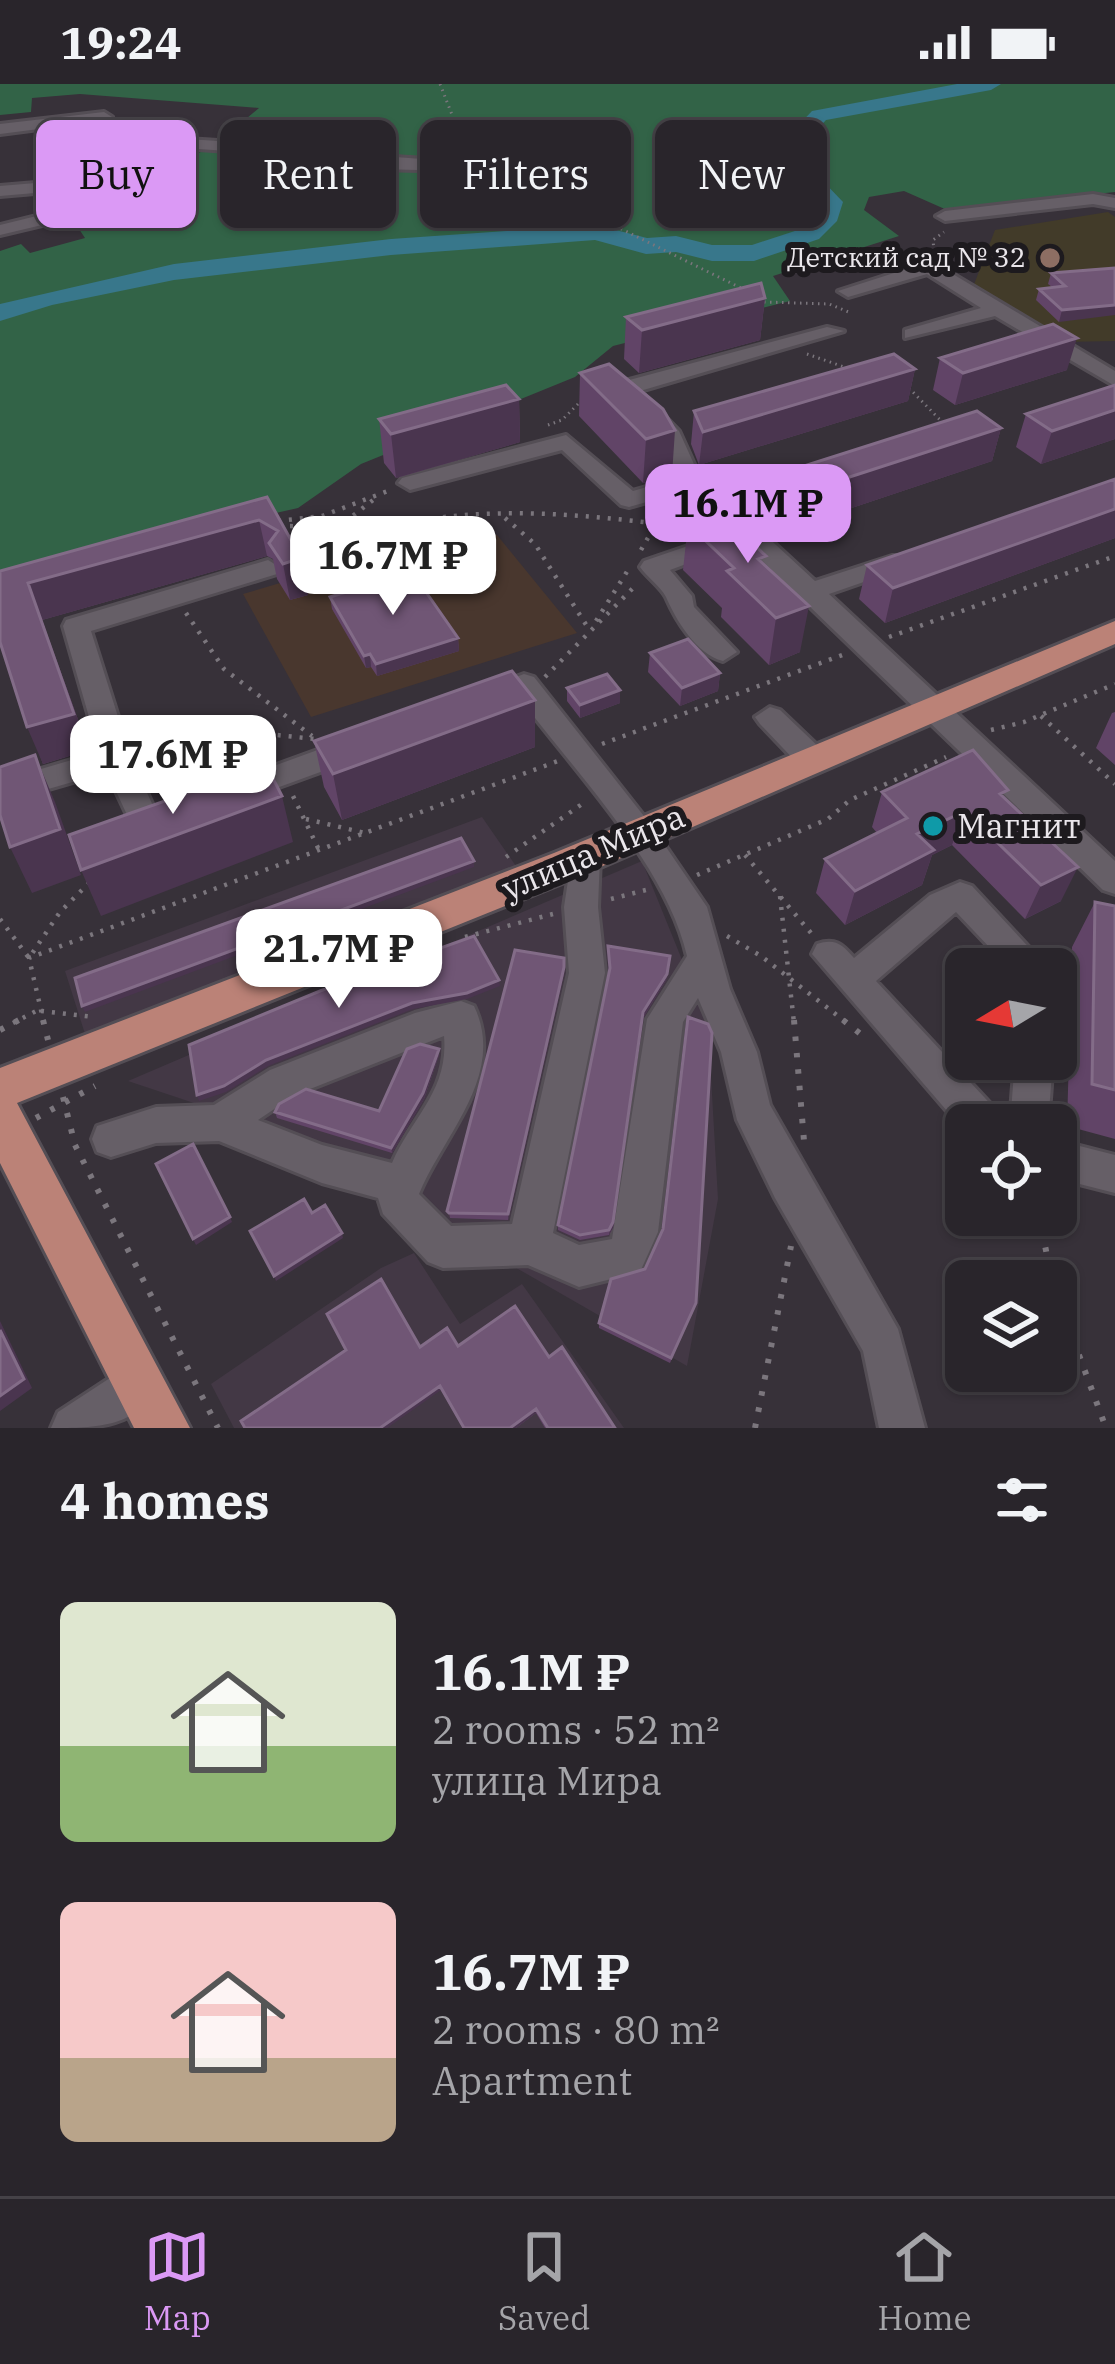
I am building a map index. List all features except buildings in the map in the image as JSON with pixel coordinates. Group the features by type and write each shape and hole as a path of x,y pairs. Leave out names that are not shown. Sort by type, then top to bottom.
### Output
{"main road":[{"name":"улица Мира","path":"3,1111 1115,632"},
{"path":"3,1111 163,1428"}],"street":[{"path":"166,116 169,120"},
{"path":"0,129 104,117"},
{"path":"196,142 420,165"},
{"path":"0,148 36,144"},
{"path":"0,190 36,187"},
{"path":"945,216 1093,200 1115,203"},
{"path":"0,230 36,221"},
{"path":"1115,380 1039,343 997,309 929,268 785,344 626,388 682,432 694,481 1115,881"},
{"path":"912,334 997,309"},
{"path":"410,483 566,442 629,500 694,481"},
{"path":"720,506 833,469"},
{"path":"641,562 743,529"},
{"path":"810,592 921,554"},
{"path":"641,562 679,596 681,610 723,652"},
{"path":"282,565 76,626 113,749 147,826 377,739"},
{"path":"461,708 524,685 640,834 695,917 712,989 739,1052 751,1108 789,1184 883,1344 902,1428"},
{"path":"770,716 812,759"},
{"path":"0,793 113,749"},
{"path":"532,1244 532,1224 587,973 580,907 584,857"},
{"path":"965,1104 840,967 960,895 1012,948"},
{"path":"220,1123 283,1082 353,1058 428,1024 460,1017 464,1050 449,1110 414,1157 397,1200 443,1247 532,1244 578,1266 625,1257 637,1232 665,1019 704,957"},
{"path":"111,1139 156,1125 220,1123 322,1164 403,1185"},
{"path":"1077,1164 1115,1174"},
{"path":"74,1428 139,1382"}],"path":[{"path":"440,84 455,120"},
{"path":"929,268 933,240 946,231 945,216"},
{"path":"625,228 750,294"},
{"path":"755,300 829,304 844,312"},
{"path":"785,344 861,373"},
{"path":"895,380 946,421 946,431"},
{"path":"548,447 541,428 562,420 576,403 601,394 634,396"},
{"path":"410,483 322,516 261,525 387,526 505,518 743,529"},
{"path":"282,565 377,496 410,483"},
{"path":"505,518 535,544 591,629"},
{"path":"524,685 558,672 641,562 656,524"},
{"path":"282,565 387,526"},
{"path":"591,629 641,562"},
{"path":"113,749 217,732 286,733 317,739 243,692 194,631 178,596"},
{"path":"444,942 674,883 828,819 850,800 933,766 968,741 1115,684"},
{"path":"1041,716 1115,784"},
{"path":"283,774 320,850"},
{"path":"492,869 605,789"},
{"path":"304,818 365,833"},
{"path":"746,855 840,967"},
{"path":"0,920 29,958 60,912 104,868"},
{"path":"695,917 761,956 870,1041"},
{"path":"0,1030 40,1010 98,1018"},
{"path":"3,1111 65,1106 102,1082"},
{"path":"1077,1350 1106,1428"}],"shaded area":[{"name":"Детский сад № 32","path":"1108,212 1115,217 1115,341 1061,342 973,287 995,230"},
{"path":"452,532 497,535 577,633 311,717 243,594"},
{"path":"482,817 518,869 86,1037 65,971"},
{"path":"642,861 708,1024 718,1199 687,1366 278,1131 128,1081"},
{"path":"414,1253 460,1324 522,1284 624,1428 234,1428 211,1384 381,1268"}],"green space":[{"path":"0,84 1115,84 1115,192 947,210 904,191 869,197 864,210 899,236 773,276 790,301 613,346 575,377 361,464 298,508 267,515 202,515 64,553 0,589 0,251 21,244 30,253 85,238 78,228 196,228 196,154 220,141 220,228 396,228 396,120 245,120 259,108 80,94 32,98 31,112 0,115"}],"waterway":[{"path":"0,313 46,298 174,272 391,247 596,232 646,246 676,244 712,253 754,253 810,234 825,221 831,202 809,180 804,131 819,115 991,84"}],"place":[{"name":"Детский сад № 32","path":"1050,258"},
{"name":"Магнит","path":"933,826"}]}
